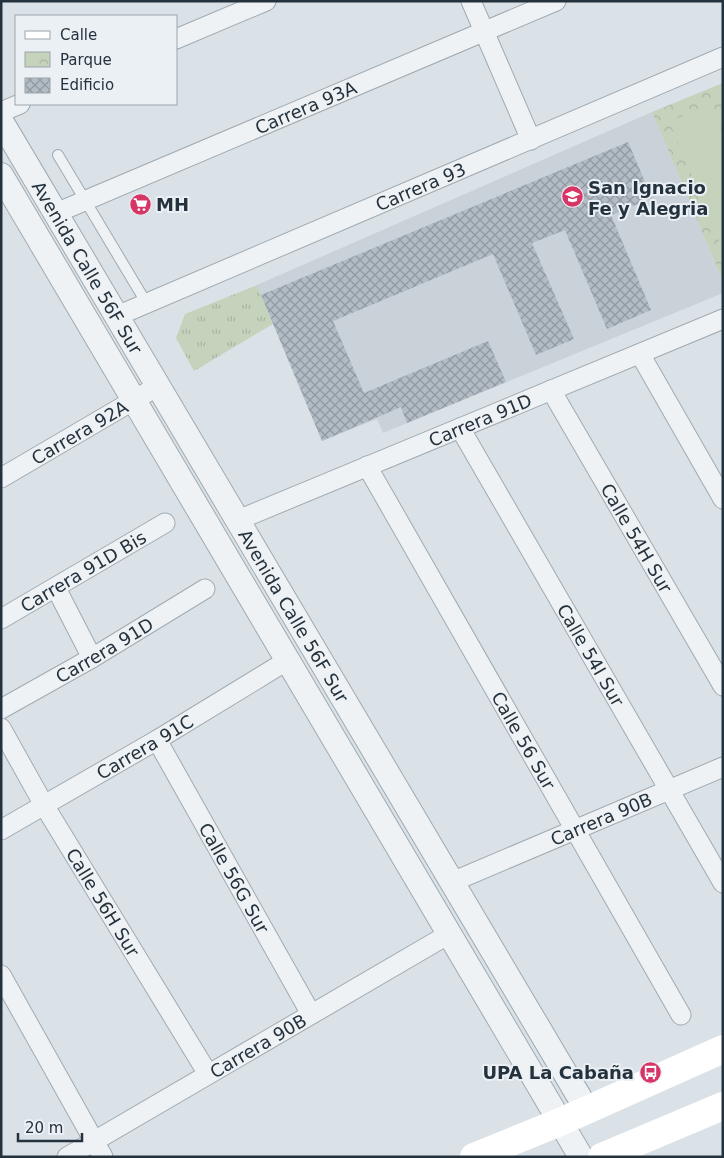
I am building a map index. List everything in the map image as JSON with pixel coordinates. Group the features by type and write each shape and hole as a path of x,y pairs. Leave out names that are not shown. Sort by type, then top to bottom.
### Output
{"main road":[{"path":"474,1157 588,1110 723,1049"},
{"path":"602,1157 723,1106"}],"street":[{"path":"178,38 266,1"},
{"path":"471,1 531,140"},
{"name":"Carrera 93A","path":"56,213 556,1"},
{"name":"Carrera 93","path":"117,316 723,57"},
{"path":"1,112 18,105"},
{"name":"Avenida Calle 56F Sur","path":"1,121 588,1110"},
{"name":"Avenida Calle 56F Sur","path":"1,175 581,1157"},
{"name":"Carrera 91D","path":"238,520 723,319"},
{"path":"640,354 723,499"},
{"name":"Carrera 92A","path":"1,478 158,386"},
{"name":"Calle 54H Sur","path":"551,390 723,686"},
{"name":"Calle 54I Sur","path":"460,428 723,883"},
{"name":"Calle 56 Sur","path":"367,466 681,1015"},
{"name":"Carrera 91D Bis","path":"1,620 165,523"},
{"path":"56,588 92,658"},
{"name":"Carrera 91D","path":"1,709 92,658 205,589"},
{"name":"Carrera 91C","path":"1,830 157,740 288,660"},
{"name":"Calle 56H Sur","path":"1,728 44,805 208,1074"},
{"name":"Calle 56G Sur","path":"157,740 311,1014"},
{"name":"Carrera 90B","path":"452,882 723,766"},
{"name":"Carrera 90B","path":"67,1157 99,1149 208,1074 450,934"},
{"path":"1,975 99,1149"}],"lane":[{"path":"58,155 147,304"}],"shaded area":[{"name":"San Ignacio Fe y Alegria","path":"652,112 723,282 723,293 383,433 377,419 322,441 257,285"}],"green space":[{"path":"723,83 723,282 652,112"},
{"path":"710,105 723,133 723,186 701,196 669,122"},
{"path":"723,192 723,250 702,201"},
{"path":"257,285 273,324 194,371 176,338 185,314"}],"building":[{"path":"628,142 652,198 611,215 651,310 607,329 565,230 532,243 574,339 536,355 493,254 333,321 364,393 488,341 506,382 407,423 401,407 322,441 261,295"}],"place":[{"name":"San Ignacio Fe y Alegria","path":"572,197"},
{"name":"MH","path":"140,204"},
{"name":"UPA La Cabaña","path":"650,1072"}]}
